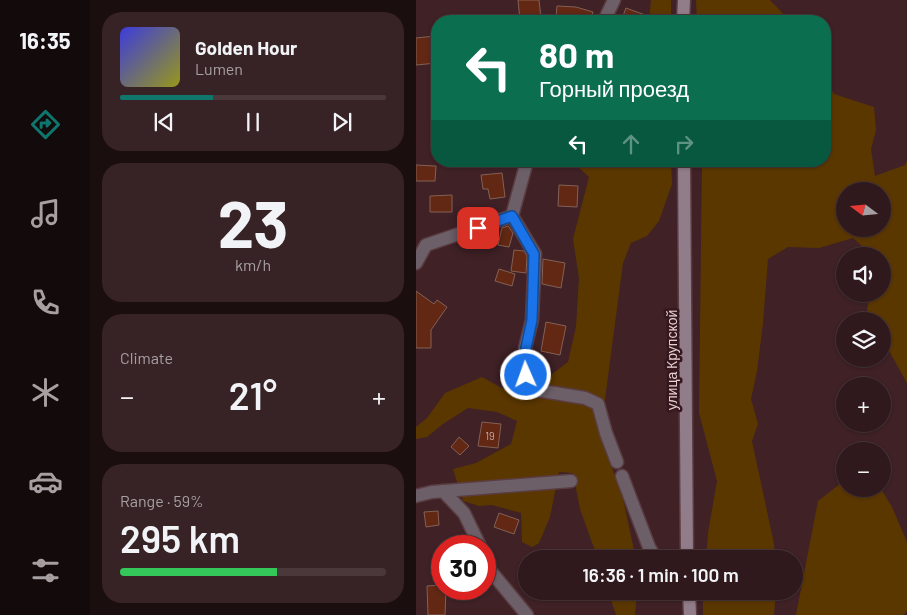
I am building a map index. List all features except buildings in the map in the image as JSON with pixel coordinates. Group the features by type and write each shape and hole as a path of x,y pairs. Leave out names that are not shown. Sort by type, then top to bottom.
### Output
{"street":[{"path":"607,15 614,0"},
{"path":"683,15 684,0"},
{"path":"525,167 512,216 534,254 532,320 526,348 526,375 530,389 584,398 598,404 606,434 617,462"},
{"name":"улица Крупской","path":"684,167 688,550"},
{"path":"416,263 426,245 512,216"},
{"path":"622,476 651,550"},
{"path":"416,496 443,491 572,481"},
{"path":"443,491 464,513 475,535"},
{"path":"496,578 527,615"},
{"path":"689,600 690,615"}],"shaded area":[{"path":"651,0 671,0 671,15 650,15"},
{"path":"696,0 770,0 784,15 697,15"},
{"path":"831,89 834,94 874,107 876,130 871,149 875,176 905,165 907,161 907,383 891,354 891,312 868,312 867,310 868,302 891,302 891,247 863,247 853,238 819,248 788,247 768,259 763,323 757,371 751,399 758,424 752,441 774,550 707,550 717,481 699,413 702,167 831,167"},
{"path":"578,167 671,167 672,184 659,221 647,236 631,243 623,263 600,437 622,494 634,550 595,550 580,509 573,473 559,472 550,517 539,543 532,547 522,542 521,513 492,505 479,506 463,501 453,469 476,463 511,444 517,421 497,412 468,408 427,437 416,439 416,427 427,418 445,393 482,377 520,398 568,362 576,327 579,278 573,239 589,177"},
{"path":"836,487 836,497 886,497 907,542 907,611 904,615 796,615 799,600 803,600 803,579 818,501"},
{"path":"611,600 636,600 635,615 616,615"},
{"path":"703,600 775,600 774,615 703,615"}],"route":[{"path":"478,228 512,216 534,254 532,320 526,348 526,375"}]}
